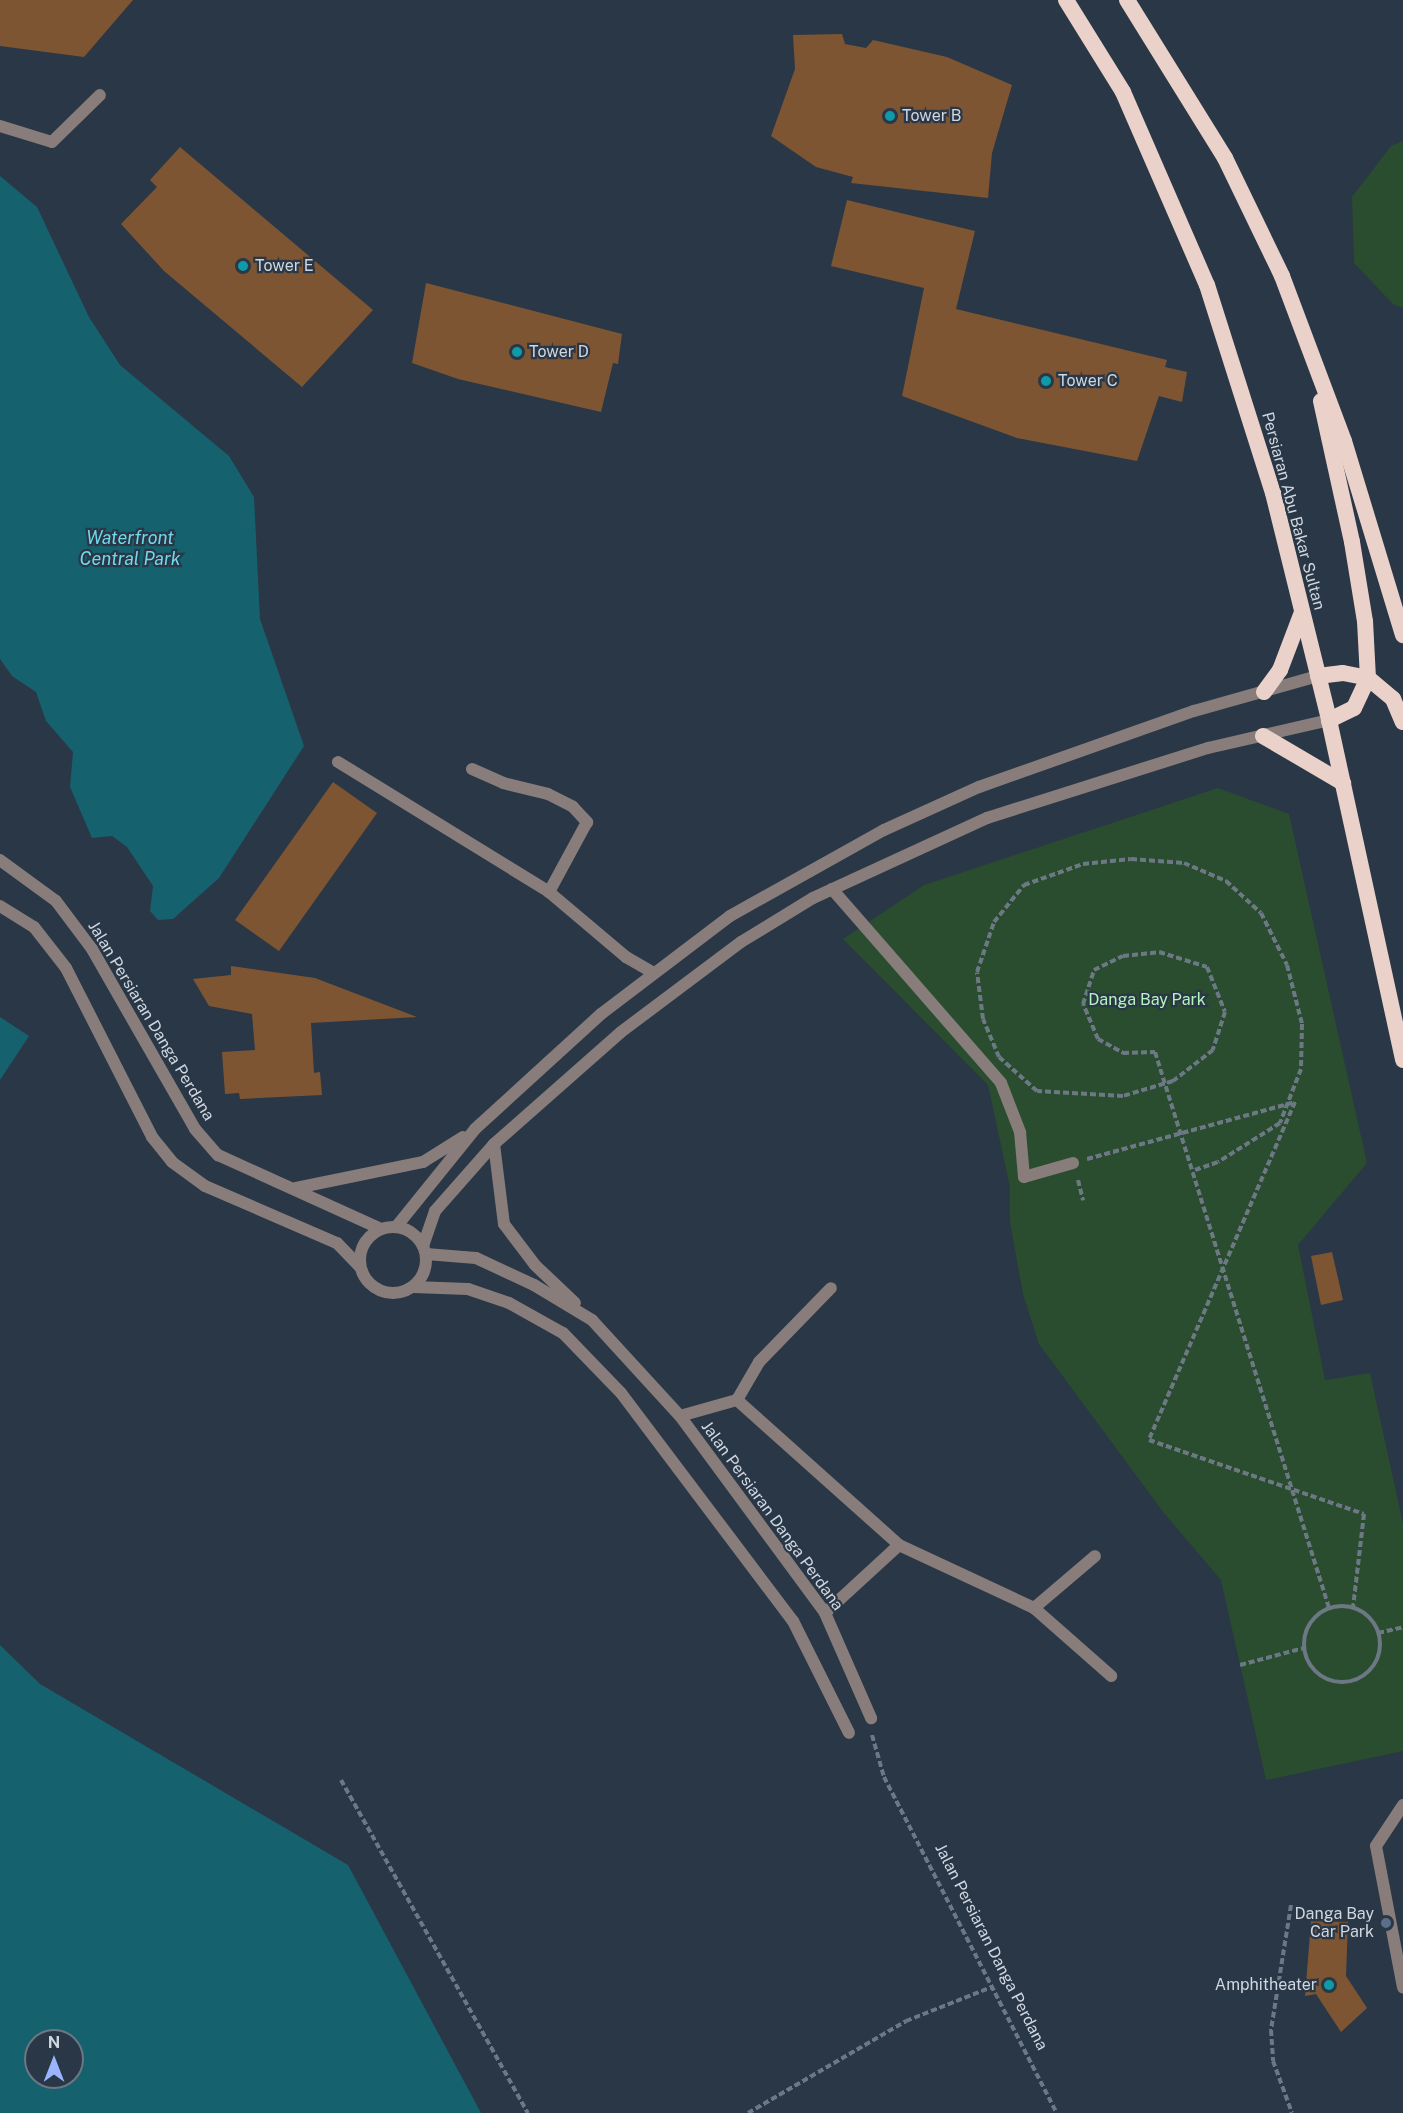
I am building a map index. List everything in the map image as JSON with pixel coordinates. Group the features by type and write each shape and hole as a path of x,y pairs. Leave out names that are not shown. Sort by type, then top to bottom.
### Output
{"highway":[{"name":"Persiaran Abu Bakar Sultan","path":"1066,0 1123,92 1207,285 1273,493 1329,720 1403,1060"},
{"path":"1127,0 1225,158 1282,276 1344,441 1403,636"},
{"path":"1311,353 1352,542 1365,621 1368,678 1354,708 1329,720"},
{"path":"1264,692 1280,670 1302,611"},
{"path":"1318,676 1343,673 1368,678 1393,699 1403,722"},
{"path":"1263,736 1343,783"}],"street":[{"path":"0,126 52,142 100,95"},
{"path":"295,1188 423,1162 475,1129 652,972 730,916 884,830 979,787 1194,711 1318,676"},
{"path":"414,1287 424,1273 424,1250 435,1211 494,1144 621,1032 741,942 832,889 987,818 1263,736 1329,720"},
{"path":"338,762 549,892 626,957 652,972"},
{"path":"472,769 503,783 548,794 573,807 587,822 549,892"},
{"name":"Jalan Persiaran Danga Perdana","path":"0,860 56,901 92,949 195,1129 218,1155 381,1229"},
{"path":"832,889 1001,1083 1020,1132 1024,1177 1073,1163"},
{"path":"0,906 34,927 66,968 152,1137 171,1162 205,1186 337,1243 360,1267 369,1284 385,1293 414,1287 468,1289 509,1303 563,1333 621,1393 793,1621 849,1733"},
{"path":"396,1227 475,1129"},
{"path":"494,1144 504,1224 535,1265 592,1320"},
{"path":"360,1267 365,1242 381,1229 396,1227 412,1233 424,1250"},
{"name":"Jalan Persiaran Danga Perdana","path":"424,1250 476,1258 534,1285 592,1320 680,1416 825,1613 871,1718"},
{"path":"680,1416 737,1400 759,1362 831,1288"},
{"path":"737,1400 899,1545 1034,1608 1111,1676"},
{"path":"825,1613 899,1545"},
{"path":"1034,1608 1095,1556"},
{"path":"1403,1805 1376,1846 1403,1987"}],"path":[{"path":"1195,1170 1218,1162 1280,1123 1301,1069 1302,1024 1287,965 1261,913 1226,881 1184,862 1131,859 1083,864 1024,885 994,922 977,972 983,1019 999,1057 1037,1091 1123,1096 1173,1081 1213,1050 1225,1012 1207,968 1159,952 1123,956 1094,970 1083,1004 1098,1039 1123,1053 1155,1053 1183,1132 1195,1170 1329,1608"},
{"path":"1083,1200 1073,1163 1294,1102 1149,1440 1364,1514 1353,1608"},
{"path":"1329,1608 1353,1608 1373,1622 1378,1633 1380,1645 1371,1668 1349,1682 1337,1682 1314,1671 1304,1648 1309,1623 1329,1608"},
{"path":"1378,1633 1403,1627"},
{"path":"1240,1665 1304,1648"},
{"name":"Jalan Persiaran Danga Perdana","path":"871,1718 875,1756 1056,2113"},
{"path":"341,1780 528,2113"},
{"path":"1291,1905 1271,2030 1273,2061 1292,2113"},
{"path":"748,2113 906,2021 992,1987"}],"green space":[{"path":"1403,141 1403,308 1393,304 1354,263 1352,197 1391,146"},
{"name":"Danga Bay Park","path":"1218,788 1289,814 1367,1163 1298,1245 1325,1380 1370,1373 1403,1524 1403,1751 1266,1780 1221,1580 1164,1513 1039,1344 1023,1294 1010,1222 1010,1187 988,1085 843,939 924,885"}],"water":[{"name":"Waterfront Central Park","path":"0,176 37,207 89,317 120,365 229,456 254,497 260,619 304,746 219,878 173,919 158,920 150,911 153,886 127,847 112,836 92,838 70,787 73,752 46,721 36,692 12,676 0,659"},
{"path":"0,1017 29,1036 0,1080"},
{"path":"0,1645 40,1684 348,1865 481,2113 0,2113"}],"building":[{"path":"0,0 133,0 84,57 0,46"},
{"name":"Tower B","path":"842,34 845,44 866,48 873,40 947,57 1012,85 992,153 988,198 851,183 853,177 816,167 771,136 795,69 793,35"},
{"name":"Tower E","path":"180,147 373,310 302,387 164,271 121,224 157,187 150,180"},
{"name":"Tower C","path":"847,200 975,231 956,309 1167,360 1165,367 1187,372 1182,402 1159,396 1137,461 1017,438 902,396 924,288 831,266"},
{"name":"Tower D","path":"426,283 622,334 618,364 613,363 601,412 458,379 412,363"},
{"path":"333,782 377,813 279,951 235,920"},
{"path":"231,966 315,978 417,1017 311,1023 314,1073 320,1072 322,1095 240,1099 239,1093 225,1094 222,1052 255,1050 252,1014 209,1006 193,979 231,975"},
{"path":"1332,1252 1343,1300 1321,1305 1311,1256"},
{"name":"Amphitheater","path":"1311,1921 1348,1922 1346,1976 1367,2008 1341,2032 1316,1994 1305,1996"}],"place":[{"name":"Tower B","path":"890,116"},
{"name":"Tower E","path":"243,266"},
{"name":"Tower D","path":"517,352"},
{"name":"Tower C","path":"1046,381"},
{"name":"Danga Bay Car Park","path":"1386,1923"},
{"name":"Amphitheater","path":"1329,1985"}]}
